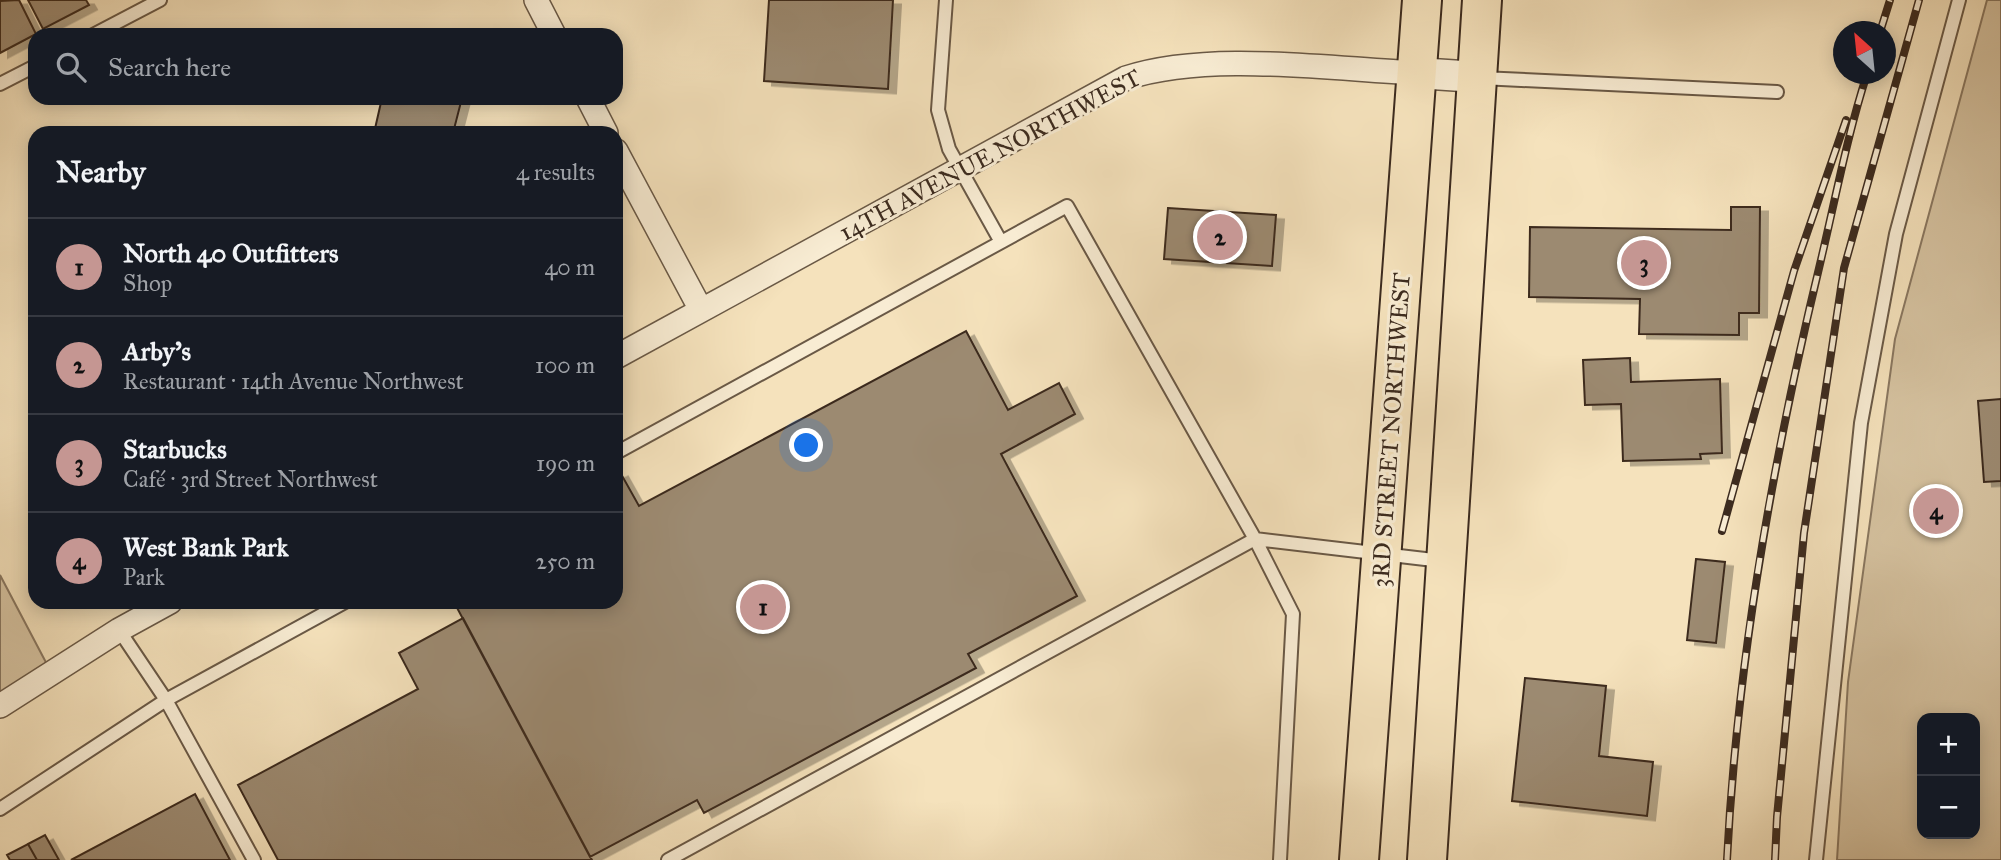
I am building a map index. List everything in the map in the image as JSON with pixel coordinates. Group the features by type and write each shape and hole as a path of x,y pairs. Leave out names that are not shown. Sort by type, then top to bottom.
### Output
{"highway":[{"name":"3RD STREET NORTHWEST","path":"1359,860 1422,0"},
{"path":"1427,860 1482,0"}],"street":[{"path":"536,0 550,28"},
{"name":"14TH AVENUE NORTHWEST","path":"623,353 1126,78 1159,67 1219,64 1477,77"},
{"path":"592,105 602,126"},
{"path":"623,164 701,310"},
{"path":"0,706 119,630 157,609"}],"lane":[{"path":"106,28 160,0"},
{"path":"946,0 939,110 949,149 1002,242"},
{"path":"1816,860 1861,423 1896,234 1959,0"},
{"path":"0,85 28,70"},
{"path":"1477,77 1777,92"},
{"path":"623,449 1068,206 1255,539 1293,614 1280,860"},
{"path":"668,860 1255,539 1446,561"},
{"path":"0,809 166,700 332,609"},
{"path":"119,630 166,700 254,860"}],"shaded area":[{"path":"1987,0 2001,0 2001,860 1837,860 1848,682 1895,339"},
{"path":"0,575 51,672 0,706"}],"building":[{"path":"19,0 33,28 28,28 28,38 0,53 0,1"},
{"path":"28,0 86,0 89,5 45,28"},
{"path":"769,0 893,0 888,89 764,81"},
{"path":"380,105 460,105 455,126 376,126"},
{"path":"1731,207 1760,207 1759,313 1739,313 1739,335 1639,334 1640,299 1529,297 1530,227 1731,230"},
{"path":"1168,208 1276,215 1272,266 1164,259"},
{"path":"966,331 1008,410 1059,383 1075,414 1001,454 1077,596 968,654 976,668 704,813 697,800 590,857 458,609 623,609 623,477 639,506"},
{"path":"1630,358 1631,382 1720,379 1722,453 1700,454 1701,459 1623,461 1621,404 1585,405 1583,360"},
{"path":"2001,399 2001,481 1984,482 1978,401"},
{"path":"1696,559 1725,562 1716,643 1687,640"},
{"path":"463,618 592,860 278,860 238,785 418,689 399,653"},
{"path":"1525,678 1606,686 1599,756 1653,762 1647,816 1512,801"},
{"path":"195,794 230,860 71,860"},
{"path":"45,835 59,860 37,860 28,844"},
{"path":"28,844 37,860 10,860 7,855"}],"railway":[{"path":"1883,21 1890,0"},
{"path":"1775,860 1804,533 1844,268 1919,0"},
{"path":"1727,860 1748,635 1773,486 1803,337 1864,84"},
{"path":"1722,531 1794,271 1846,120"}],"place":[{"name":"Arby's","path":"1220,237"},
{"name":"Starbucks","path":"1644,263"},
{"name":"West Bank Park","path":"1936,511"},
{"name":"North 40 Outfitters","path":"763,607"}]}
